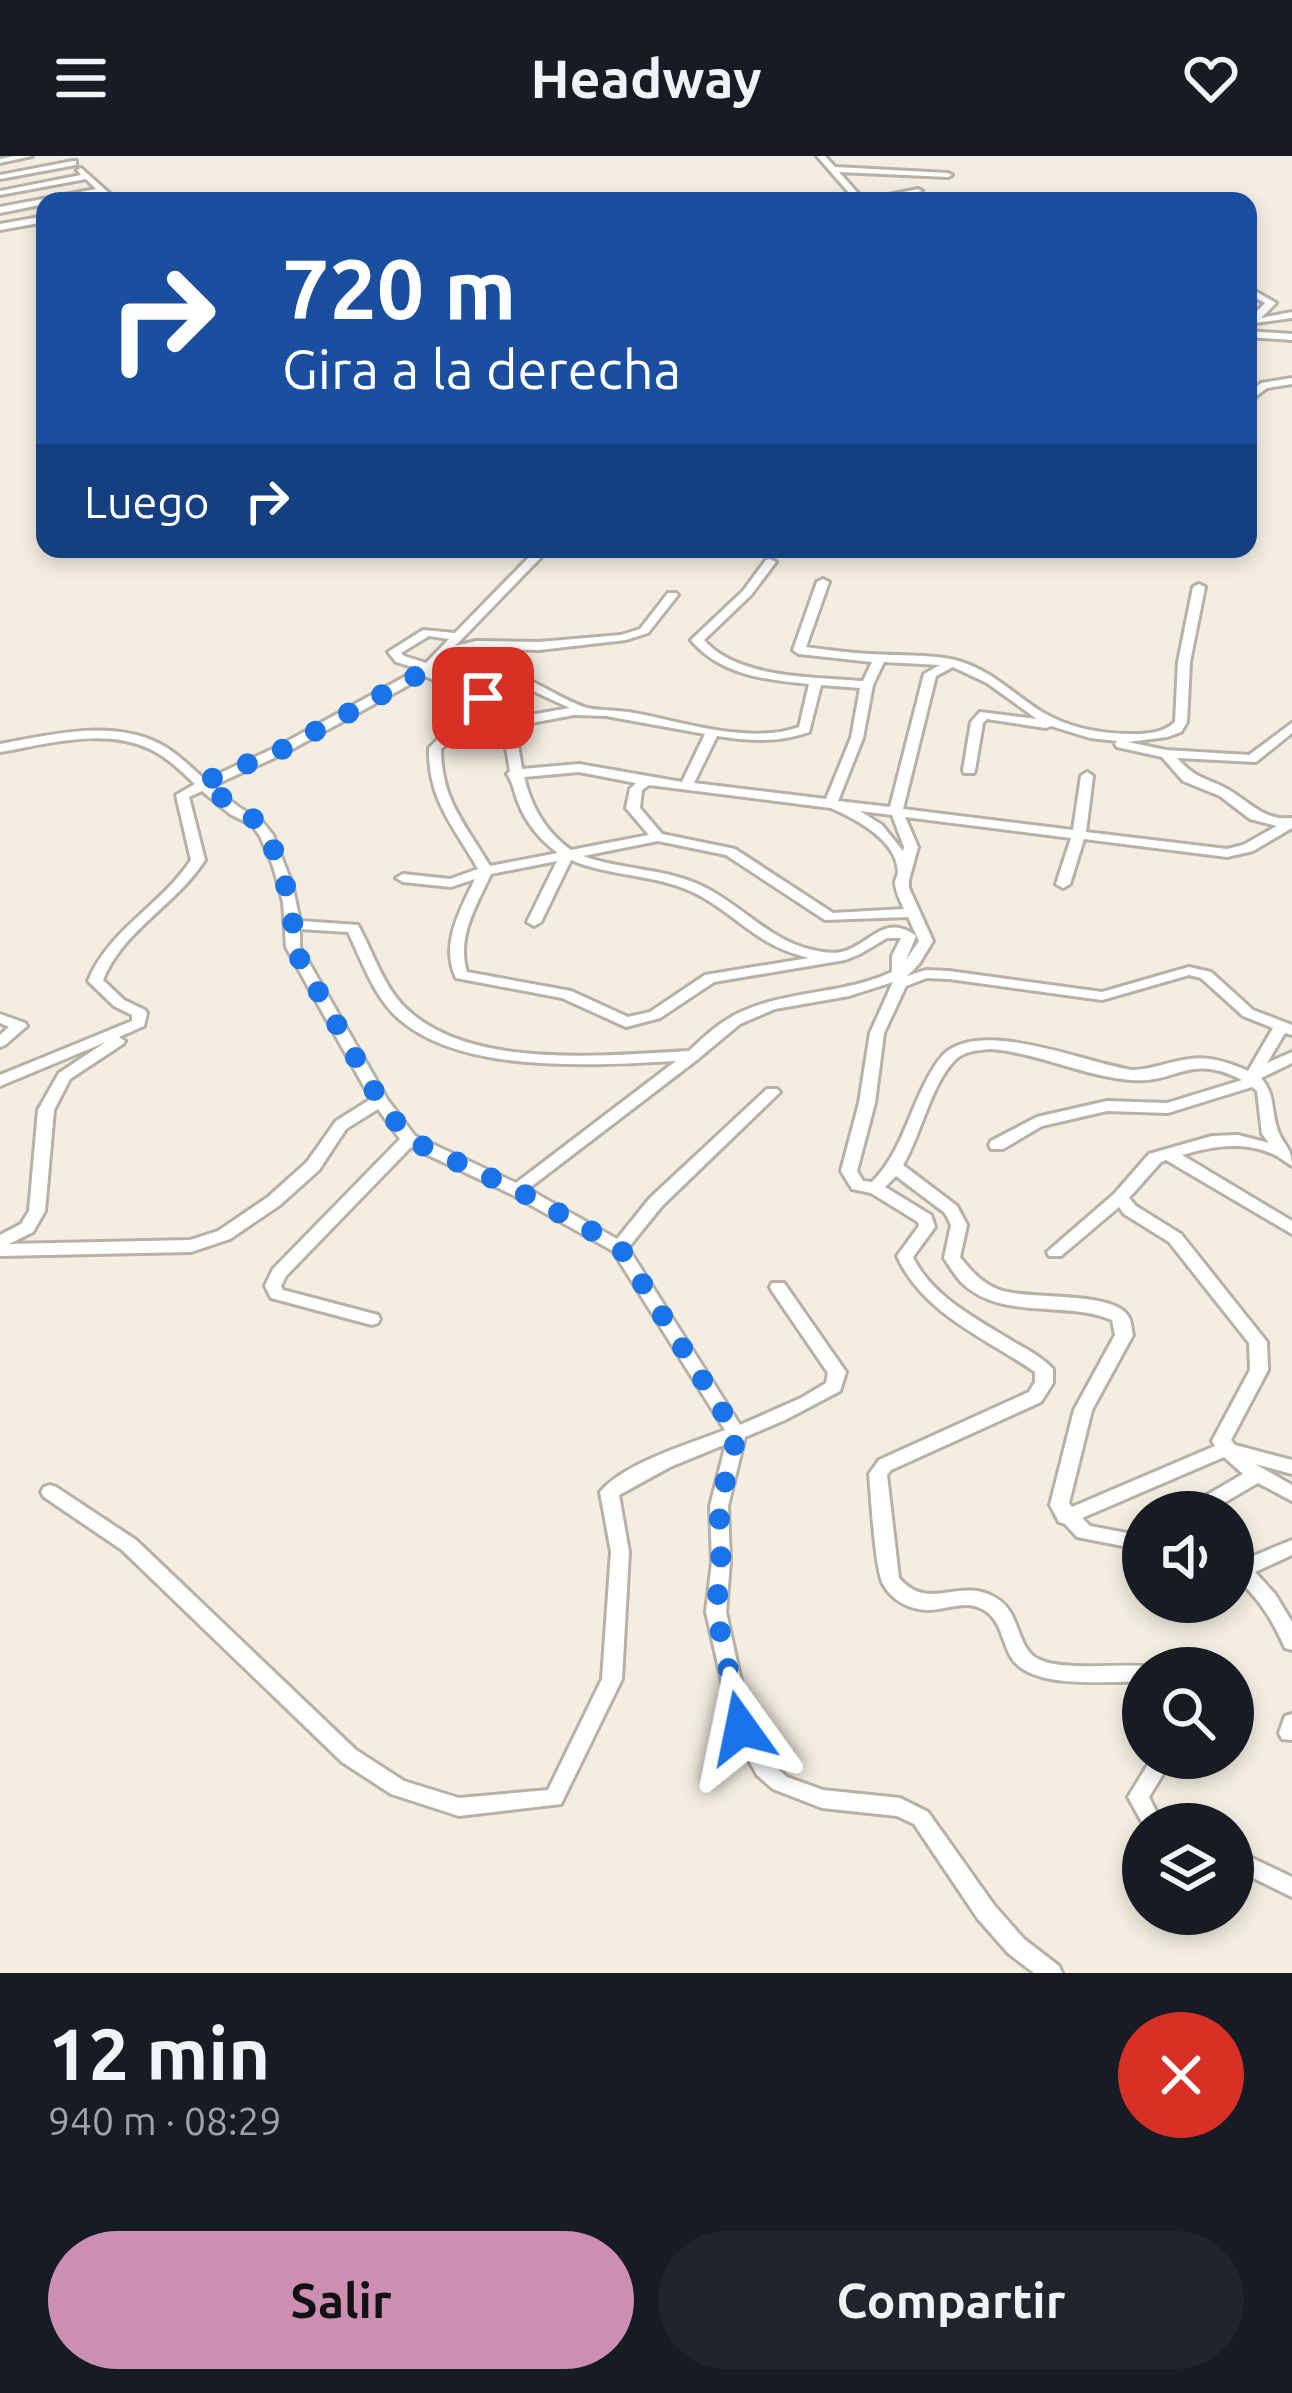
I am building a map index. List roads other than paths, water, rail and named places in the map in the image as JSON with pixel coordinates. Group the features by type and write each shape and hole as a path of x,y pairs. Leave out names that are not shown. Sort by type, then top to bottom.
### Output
{"street":[{"path":"0,161 28,156"},
{"path":"821,156 856,192"},
{"path":"0,177 69,159 103,190"},
{"path":"834,169 948,175"},
{"path":"0,193 88,176"},
{"path":"93,192 103,190"},
{"path":"908,192 918,190"},
{"path":"0,210 36,203"},
{"path":"0,227 36,221"},
{"path":"1257,295 1271,303 1257,318"},
{"path":"1257,324 1292,315"},
{"path":"1257,328 1292,337"},
{"path":"1257,392 1292,381"},
{"path":"0,1246 27,1228 37,1211 46,1110 64,1076 134,1028 140,1013 95,981 117,944 190,877 198,860 182,795 281,750 427,669 534,558"},
{"path":"770,562 746,593 697,640 716,661 741,670 867,685"},
{"path":"823,581 799,650 955,664 985,675 1081,736 1166,754 1252,759 1292,727"},
{"path":"969,770 977,722 984,715 1154,737 1178,729 1199,587"},
{"path":"440,653 476,645 539,646 622,638 644,631 672,596"},
{"path":"455,637 427,632 394,652 500,708 509,723 513,774 526,807 551,842 567,854 680,882 702,891 773,942 837,957"},
{"path":"831,803 879,659"},
{"path":"955,664 930,674 896,810 911,847 900,880 902,893 926,941 900,978 878,1033 868,1102 849,1171 858,1185 875,1188 926,1219 927,1227 905,1256 909,1270 975,1325 1044,1369 1035,1397 885,1465 878,1474 890,1580 897,1591 921,1603 966,1597 997,1608 1032,1665 1122,1673"},
{"path":"511,676 586,711 776,737 800,733 817,679"},
{"path":"486,871 446,813 434,755 448,735 500,708"},
{"path":"509,723 586,711"},
{"path":"687,785 713,731"},
{"path":"0,748 64,737 135,739 165,751 257,822 268,839 297,925 293,947 380,1101 410,1140 517,1190 619,1246 737,1435 719,1506 716,1612 741,1728 764,1769 780,1784 822,1799 900,1808 921,1818 986,1912 1016,1946 1051,1973"},
{"path":"1166,754 1188,778 1225,793 1256,816 1289,823"},
{"path":"513,774 578,768 646,781 1227,853 1248,848 1289,823"},
{"path":"1063,884 1079,833 1087,776"},
{"path":"646,781 636,789 633,808 658,837"},
{"path":"831,803 888,833 905,871"},
{"path":"404,878 438,884 658,837 730,852 830,916 915,912"},
{"path":"534,922 567,854"},
{"path":"486,871 464,919 455,960 460,974 566,994 626,1022 656,1015 710,978 798,968 865,949 886,931 897,929 909,936 899,956 900,978"},
{"path":"297,925 353,928 393,1001 437,1039 550,1057 693,1056"},
{"path":"517,1190 693,1056 723,1027 756,1010 836,997 926,974 1102,996 1189,971 1206,975 1236,1005 1287,1028 1253,1078"},
{"path":"0,1018 20,1026 0,1042"},
{"path":"0,1081 134,1028"},
{"path":"875,1188 896,1168 941,1067 970,1046 1021,1047 1082,1067 1132,1075 1205,1063 1253,1078 1267,1094 1270,1135 1288,1157"},
{"path":"997,1145 1054,1118 1107,1106 1168,1108 1253,1078 1292,1057"},
{"path":"619,1246 656,1202 772,1092"},
{"path":"0,1246 191,1246 212,1240 274,1201 313,1166 341,1125 380,1101"},
{"path":"372,1319 277,1294 273,1286 279,1273 410,1140"},
{"path":"1054,1252 1120,1198 1155,1158 1211,1141 1238,1140 1288,1157"},
{"path":"1168,1154 1292,1228"},
{"path":"896,1168 951,1210 959,1225 952,1258 961,1274 976,1285 1013,1302 1080,1302 1120,1316 1124,1335 1083,1410 1059,1505 1084,1532 1122,1539"},
{"path":"1120,1198 1130,1210 1175,1238 1258,1342 1259,1370 1221,1441 1224,1450 1292,1494"},
{"path":"50,1492 129,1545 349,1756 398,1788 459,1807 554,1798 612,1679 620,1552 609,1492 646,1467 737,1435 834,1386 838,1372 778,1286"},
{"path":"1066,1517 1224,1450 1292,1467"},
{"path":"1229,1491 1258,1474"},
{"path":"1254,1562 1292,1547"},
{"path":"1254,1586 1288,1619 1292,1642"},
{"path":"1254,1868 1292,1887"}]}
